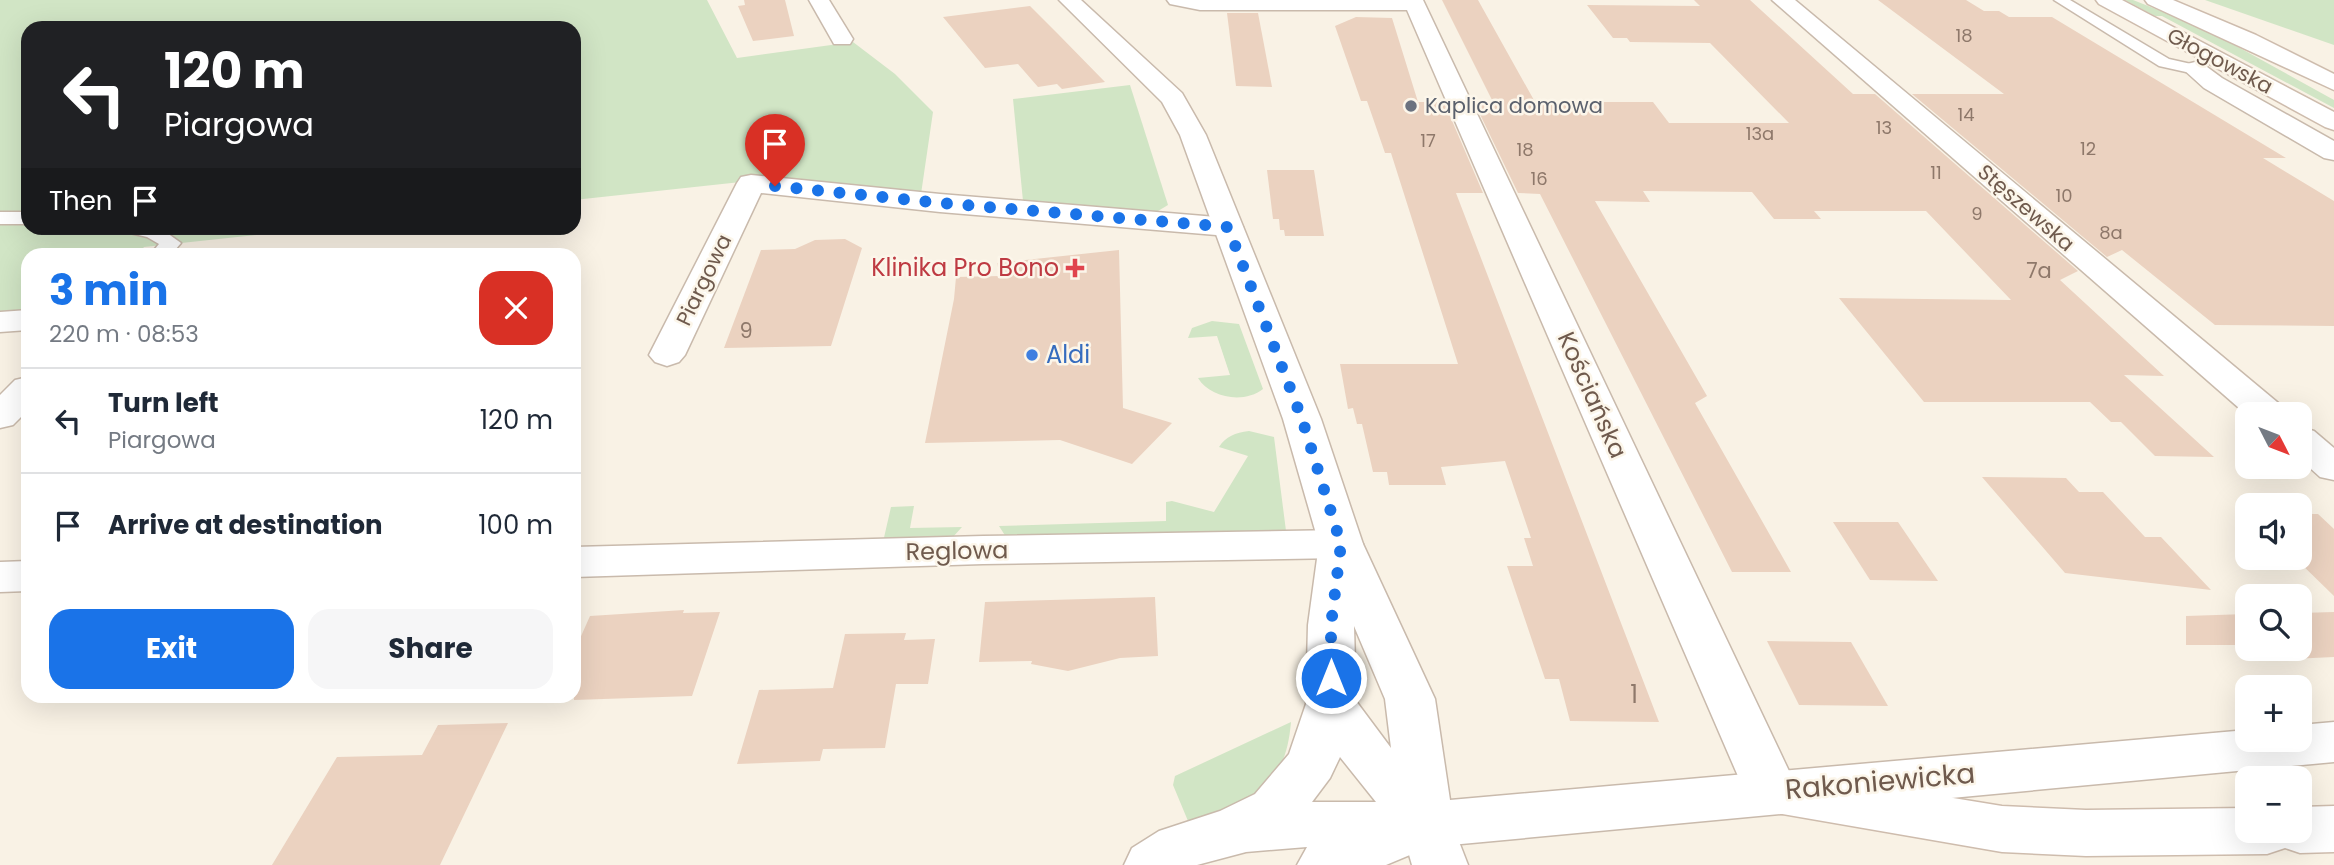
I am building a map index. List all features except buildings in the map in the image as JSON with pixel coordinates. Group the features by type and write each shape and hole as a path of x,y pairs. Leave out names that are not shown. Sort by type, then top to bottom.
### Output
{"street":[{"path":"819,0 842,39"},
{"path":"1069,0 1173,98 1193,135 1302,419 1341,544 1410,699 1434,845"},
{"path":"1177,0 1199,4 1414,2"},
{"name":"Stęszewska","path":"1782,0 2255,402"},
{"name":"Głogowska","path":"2106,0 2334,122"},
{"name":"Głogowska","path":"2155,0 2264,47 2334,83"},
{"name":"Kościańska","path":"1414,2 1771,790"},
{"path":"2182,11 2334,60"},
{"path":"2155,26 2195,69 2213,83 2334,152"},
{"name":"Piargowa","path":"667,355 751,183 940,203 1228,227"},
{"path":"0,322 21,320"},
{"path":"0,417 21,395"},
{"path":"2312,449 2334,468"},
{"path":"1217,834 1274,810 1311,763 1331,704 1331,625 1341,544"},
{"name":"Reglowa","path":"581,562 983,550 1341,544"},
{"path":"0,577 21,576"},
{"path":"1331,704 1434,845"},
{"name":"Rakoniewicka","path":"1325,865 1771,790 2334,743"},
{"path":"1771,790 2001,829 2086,833 2235,831"},
{"name":"Rakoniewicka","path":"1152,865 1180,846 1217,834 1301,824 1434,845"},
{"path":"2312,830 2334,829"}],"lane":[{"path":"2061,0 2164,63 2195,69"},
{"path":"0,218 21,218"},
{"path":"158,235 172,243 167,248"}],"green space":[{"path":"0,0 707,0 737,58 853,42 895,74 933,112 921,194 750,181 581,199 581,21 21,21 21,235 257,235 143,248 21,248 21,310 0,312"},
{"path":"2125,0 2133,0 2171,15 2229,42 2334,100 2334,108 2162,16 2155,16"},
{"path":"2205,0 2334,0 2334,45"},
{"path":"1130,85 1168,205 1153,214 1023,201 1013,99"},
{"path":"1212,321 1239,324 1263,389 1247,396 1228,397 1203,385 1198,378 1230,375 1217,336 1188,338 1192,328"},
{"path":"1249,431 1274,437 1286,531 1006,537 999,526 1166,521 1166,502 1172,501 1214,512 1248,456 1219,447 1231,436"},
{"path":"914,506 910,528 962,527 952,538 883,542 891,507"},
{"path":"1291,722 1281,765 1272,780 1245,800 1188,821 1173,785 1175,776"}],"place":[{"name":"Kaplica domowa","path":"1411,106"},
{"name":"Klinika Pro Bono","path":"1075,268"},
{"name":"Aldi","path":"1032,355"}],"route":[{"path":"775,186 1228,227 1302,419 1341,544 1331,625 1331,678"}]}
